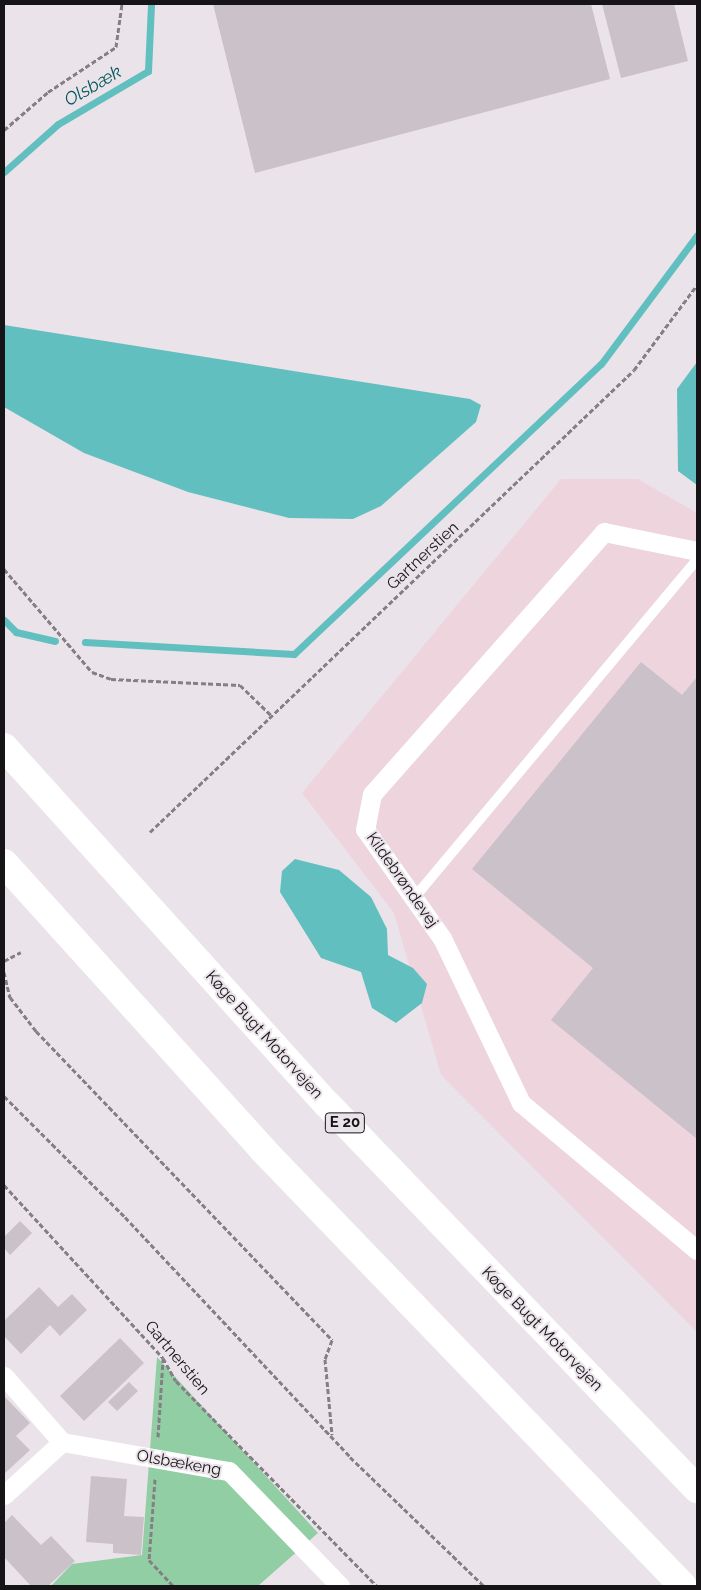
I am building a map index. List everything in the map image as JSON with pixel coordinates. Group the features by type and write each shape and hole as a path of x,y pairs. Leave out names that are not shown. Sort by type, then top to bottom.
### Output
{"highway":[{"name":"Køge Bugt Motorvejen","path":"4,747 327,1104 697,1489"},
{"path":"4,863 263,1150 683,1586"}],"street":[{"name":"Kildebrøndevej","path":"697,551 604,532 372,794 365,829 442,938 521,1103 697,1250"},
{"path":"4,1376 62,1442 4,1495"},
{"name":"Olsbækeng","path":"62,1442 228,1471 340,1586"}],"lane":[{"path":"414,898 697,560"}],"path":[{"path":"4,130 48,92 116,46 122,4"},
{"name":"Gartnerstien","path":"150,832 626,377 697,285"},
{"path":"4,570 92,672 111,679 240,685 272,716"},
{"path":"4,961 21,952"},
{"path":"4,972 10,997 36,1031 319,1322 332,1340 325,1359 332,1436"},
{"path":"4,1096 332,1436 484,1586"},
{"name":"Gartnerstien","path":"4,1185 164,1358 176,1381 376,1586"}],"shaded area":[{"path":"561,479 638,479 697,513 697,1332 441,1075 394,913 302,793"}],"green space":[{"path":"157,1357 318,1533 258,1586 51,1586 72,1564 142,1555"}],"water":[{"path":"4,325 470,399 481,405 476,422 381,506 353,519 289,518 188,492 84,453 4,407"},
{"path":"697,362 697,485 678,471 677,389"},
{"path":"295,859 339,870 371,897 387,929 388,955 413,968 427,984 422,1003 396,1023 372,1008 361,972 321,958 280,892 282,871"}],"building":[{"path":"213,4 591,4 610,79 255,173"},
{"path":"602,4 674,4 688,61 621,78"},
{"path":"641,662 682,695 697,677 697,1139 551,1020 593,968 472,869"},
{"path":"20,1221 32,1233 10,1255 4,1248 4,1237"},
{"path":"39,1287 58,1307 72,1294 87,1310 60,1336 50,1325 21,1354 4,1336 4,1321"},
{"path":"120,1338 144,1363 84,1421 60,1396"},
{"path":"129,1382 138,1391 117,1411 108,1402"},
{"path":"4,1396 30,1423 16,1436 30,1450 4,1474"},
{"path":"91,1476 127,1479 124,1516 144,1517 141,1555 113,1553 113,1544 86,1542"},
{"path":"12,1515 41,1545 51,1536 75,1561 48,1586 31,1586 4,1557 4,1523"}],"waterway":[{"name":"Olsbæk","path":"4,172 58,124 148,71 151,4"},
{"path":"85,642 294,654 601,364 697,235"},
{"path":"4,620 16,632 55,641"}]}
